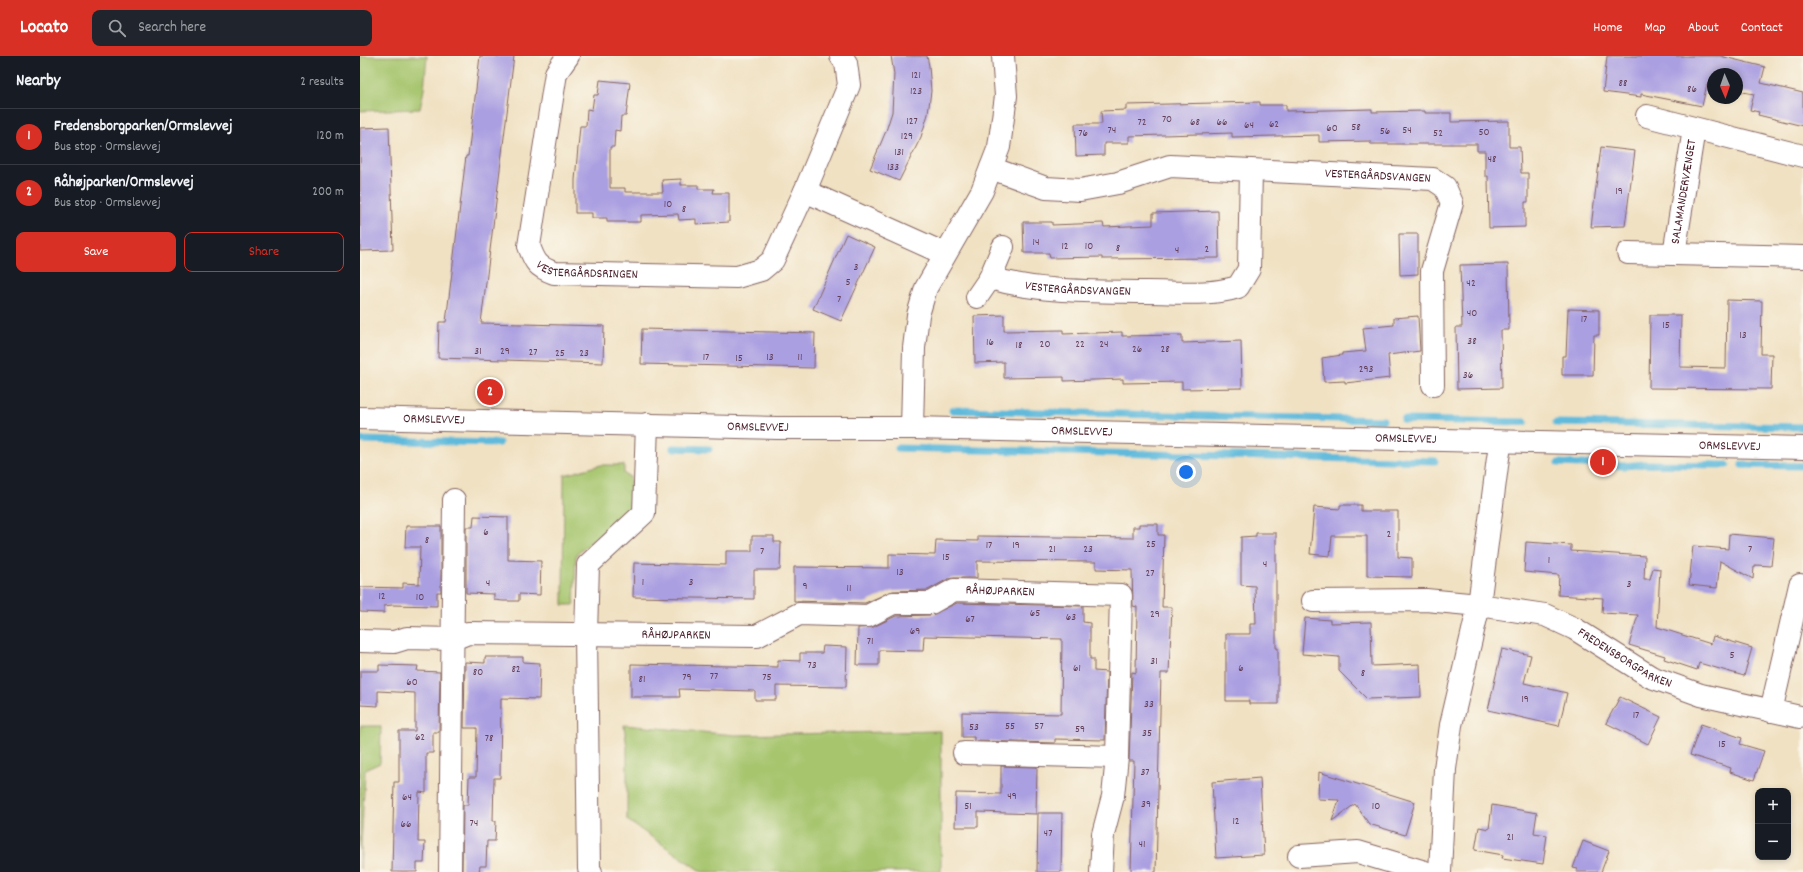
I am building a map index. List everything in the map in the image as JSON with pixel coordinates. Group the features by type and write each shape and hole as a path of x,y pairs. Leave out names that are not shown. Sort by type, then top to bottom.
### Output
{"street":[{"name":"VESTERGÅRDSRINGEN","path":"568,56 556,73 529,246 534,259 541,268 554,273 737,277 762,270 773,260 805,191 849,85 846,63 841,56"},
{"path":"912,428 914,348 918,315 926,288 982,191 999,147 1006,96 1002,56"},
{"name":"SALAMANDERVÆNGET","path":"1647,116 1803,156"},
{"name":"SALAMANDERVÆNGET","path":"1674,254 1694,129"},
{"name":"VESTERGÅRDSVANGEN","path":"991,168 1046,188 1080,190 1118,183 1170,166 1433,179 1445,187 1452,203 1432,271 1433,385"},
{"name":"VESTERGÅRDSVANGEN","path":"990,278 1025,286 1074,290 1191,293 1226,291 1238,287 1249,269 1251,171"},
{"path":"805,191 945,254"},
{"path":"977,297 990,278 1003,247"},
{"name":"SALAMANDERVÆNGET","path":"1628,254 1803,257"},
{"name":"ORMSLEVVEJ","path":"360,418 777,428 912,428 1803,448"},
{"path":"591,872 588,869 586,634 588,565 644,513 647,424"},
{"path":"1440,872 1444,769 1451,725 1480,605 1498,458 1502,442"},
{"path":"450,872 454,500"},
{"path":"1771,711 1800,585"},
{"name":"RÅHØJPARKEN","path":"360,641 394,642 407,638 453,639 468,633 757,636 799,614 868,616 893,603 931,603 954,590 1121,595 1117,757 1113,796 1104,834 1101,872"},
{"name":"FREDENSBORGPARKEN","path":"1313,601 1426,600 1480,605 1545,615 1575,629 1651,677 1701,695 1800,717"},
{"path":"964,753 1117,757"},
{"path":"1299,856 1358,852 1425,872"}],"green space":[{"path":"360,56 427,56 424,89 420,109 360,111"},
{"path":"601,465 624,465 624,474 630,477 631,508 576,555 574,605 563,605 564,475"},
{"path":"624,725 735,735 941,731 941,872 702,872 627,820 627,748"},
{"path":"360,726 381,726 380,763 365,770 360,869"}],"building":[{"path":"480,56 514,56 481,323 604,326 603,363 438,358 439,322 446,322 466,156 468,156"},
{"path":"891,56 927,56 931,91 928,114 921,137 899,181 870,169 886,131 892,112 894,74"},
{"path":"1607,56 1720,56 1765,67 1761,83 1803,93 1803,126 1758,115 1759,112 1750,110 1754,94 1743,92 1743,68 1707,68 1707,84 1702,106 1641,94 1641,97 1603,92"},
{"path":"600,80 630,83 626,116 621,116 620,131 615,130 614,147 610,147 610,188 625,188 625,192 663,192 662,180 681,179 681,185 698,185 698,189 714,189 713,193 729,193 729,222 696,224 696,219 679,220 678,214 641,215 641,222 607,222 607,218 592,218 592,213 575,213 575,180 580,126 586,126 587,109 592,110 594,95 598,95"},
{"path":"1260,102 1260,105 1286,105 1286,111 1372,109 1372,112 1425,111 1425,113 1451,113 1451,122 1509,121 1509,147 1520,147 1521,173 1528,173 1528,202 1525,202 1525,227 1489,228 1488,176 1485,176 1485,151 1477,151 1477,144 1370,144 1370,141 1319,142 1319,135 1232,137 1232,133 1129,136 1129,143 1104,143 1104,155 1076,156 1075,124 1102,124 1101,111 1126,110 1126,105"},
{"path":"389,127 393,250 360,251 360,128"},
{"path":"1601,147 1635,151 1625,226 1591,227"},
{"path":"1218,211 1219,258 1050,258 1049,253 1024,253 1023,222 1052,222 1052,225 1103,223 1104,227 1153,225 1153,213"},
{"path":"846,234 875,247 841,321 813,309"},
{"path":"1399,234 1418,234 1418,274 1400,275"},
{"path":"1508,264 1509,330 1501,330 1502,388 1457,389 1456,327 1462,327 1460,265"},
{"path":"1727,300 1762,301 1761,354 1772,354 1771,389 1649,388 1650,315 1681,315 1680,367 1726,368"},
{"path":"1568,309 1599,310 1599,335 1594,335 1593,375 1562,375 1562,356 1566,356"},
{"path":"1004,315 1004,331 1063,330 1063,334 1122,332 1122,336 1182,335 1182,343 1241,341 1242,388 1182,389 1182,382 1123,383 1123,379 1064,381 1064,377 1004,378 1004,362 975,363 974,316"},
{"path":"1418,316 1420,351 1388,355 1390,378 1345,383 1345,381 1324,382 1322,358 1342,355 1342,353 1366,351 1363,328 1394,325 1394,318"},
{"path":"642,329 815,333 814,368 641,364"},
{"path":"1340,505 1361,505 1361,511 1398,511 1398,557 1412,558 1412,577 1367,576 1367,536 1332,536 1330,556 1310,554 1314,507 1340,509"},
{"path":"474,516 508,517 508,560 541,561 540,595 519,594 519,601 503,601 494,600 494,594 466,593 466,527 473,527"},
{"path":"1139,524 1158,524 1158,535 1164,535 1162,607 1172,607 1169,673 1161,673 1156,872 1131,872 1134,761 1129,761 1132,672 1136,673 1137,607 1133,606 1132,570 1096,569 1096,562 977,561 977,578 948,579 928,590 893,591 865,603 794,601 794,567 889,568 889,554 935,555 936,540 978,541 978,536 1133,538 1133,527 1139,527"},
{"path":"406,526 441,526 441,592 437,592 437,606 392,605 384,606 384,613 360,612 360,587 403,588 403,583 419,584 420,547 405,547"},
{"path":"1256,533 1276,533 1276,648 1278,648 1278,704 1249,704 1249,701 1226,701 1226,634 1250,634 1250,624 1256,624 1255,586 1241,585 1241,537 1256,536"},
{"path":"1729,534 1774,538 1771,566 1756,565 1756,567 1754,567 1753,579 1720,561 1717,588 1689,585 1693,546 1728,549"},
{"path":"752,536 774,536 774,542 781,542 780,570 754,570 754,599 633,597 634,563 726,565 726,551 752,551"},
{"path":"1526,542 1571,545 1571,551 1645,556 1644,579 1650,579 1653,568 1660,569 1657,627 1711,644 1713,636 1752,648 1744,676 1699,663 1697,670 1664,659 1665,656 1629,645 1638,615 1602,613 1603,598 1558,595 1559,575 1524,572"},
{"path":"957,603 1083,606 1083,622 1090,623 1090,659 1094,659 1094,671 1107,672 1105,740 1055,739 1055,743 974,741 974,737 962,737 962,712 1061,714 1062,639 924,636 923,651 879,650 879,665 857,665 858,628 873,627 896,616 931,615"},
{"path":"1305,618 1330,620 1330,623 1371,622 1372,666 1420,664 1421,697 1367,699 1339,671 1339,657 1302,654"},
{"path":"823,646 847,647 846,687 776,686 776,700 755,700 755,691 679,689 680,697 631,697 631,664 778,667 778,660 800,661 800,653 822,653"},
{"path":"1502,649 1531,655 1524,683 1567,693 1559,726 1488,710"},
{"path":"485,657 523,657 523,662 540,663 539,699 501,698 500,778 494,778 493,821 496,821 495,841 487,841 486,866 480,866 479,872 462,872 463,805 468,805 469,777 476,777 477,728 464,728 465,662 485,663"},
{"path":"379,665 418,666 417,671 440,672 439,732 433,732 433,753 426,753 426,793 419,792 418,842 425,842 424,863 417,863 417,872 392,872 394,782 399,782 399,731 415,731 415,693 378,691 378,706 360,705 360,671 379,671"},
{"path":"1620,697 1661,717 1648,744 1606,723"},
{"path":"1701,724 1742,738 1740,744 1764,751 1754,780 1730,772 1731,768 1690,755"},
{"path":"1001,766 1037,767 1036,814 978,812 978,827 955,827 956,793 1001,794"},
{"path":"1319,772 1415,802 1405,835 1369,824 1355,804 1332,821 1339,800 1318,799"},
{"path":"1260,778 1264,855 1216,858 1212,782"},
{"path":"1492,805 1537,813 1534,833 1547,835 1543,864 1502,858 1503,855 1475,850 1479,827 1489,829"},
{"path":"1038,813 1062,813 1061,872 1037,872"},
{"path":"1583,841 1609,851 1601,872 1576,872 1578,869 1573,868"}],"waterway":[{"path":"952,410 1383,420"},
{"path":"1404,420 1525,422"},
{"path":"1556,423 1803,427"},
{"path":"360,440 499,443"},
{"path":"673,448 709,449"},
{"path":"898,448 1435,461"},
{"path":"1559,463 1624,466 1645,464 1727,465"},
{"path":"1742,465 1803,466"}],"place":[{"name":"Råhøjparken/Ormslevvej","path":"490,392"},
{"name":"Fredensborgparken/Ormslevvej","path":"1603,462"}]}
